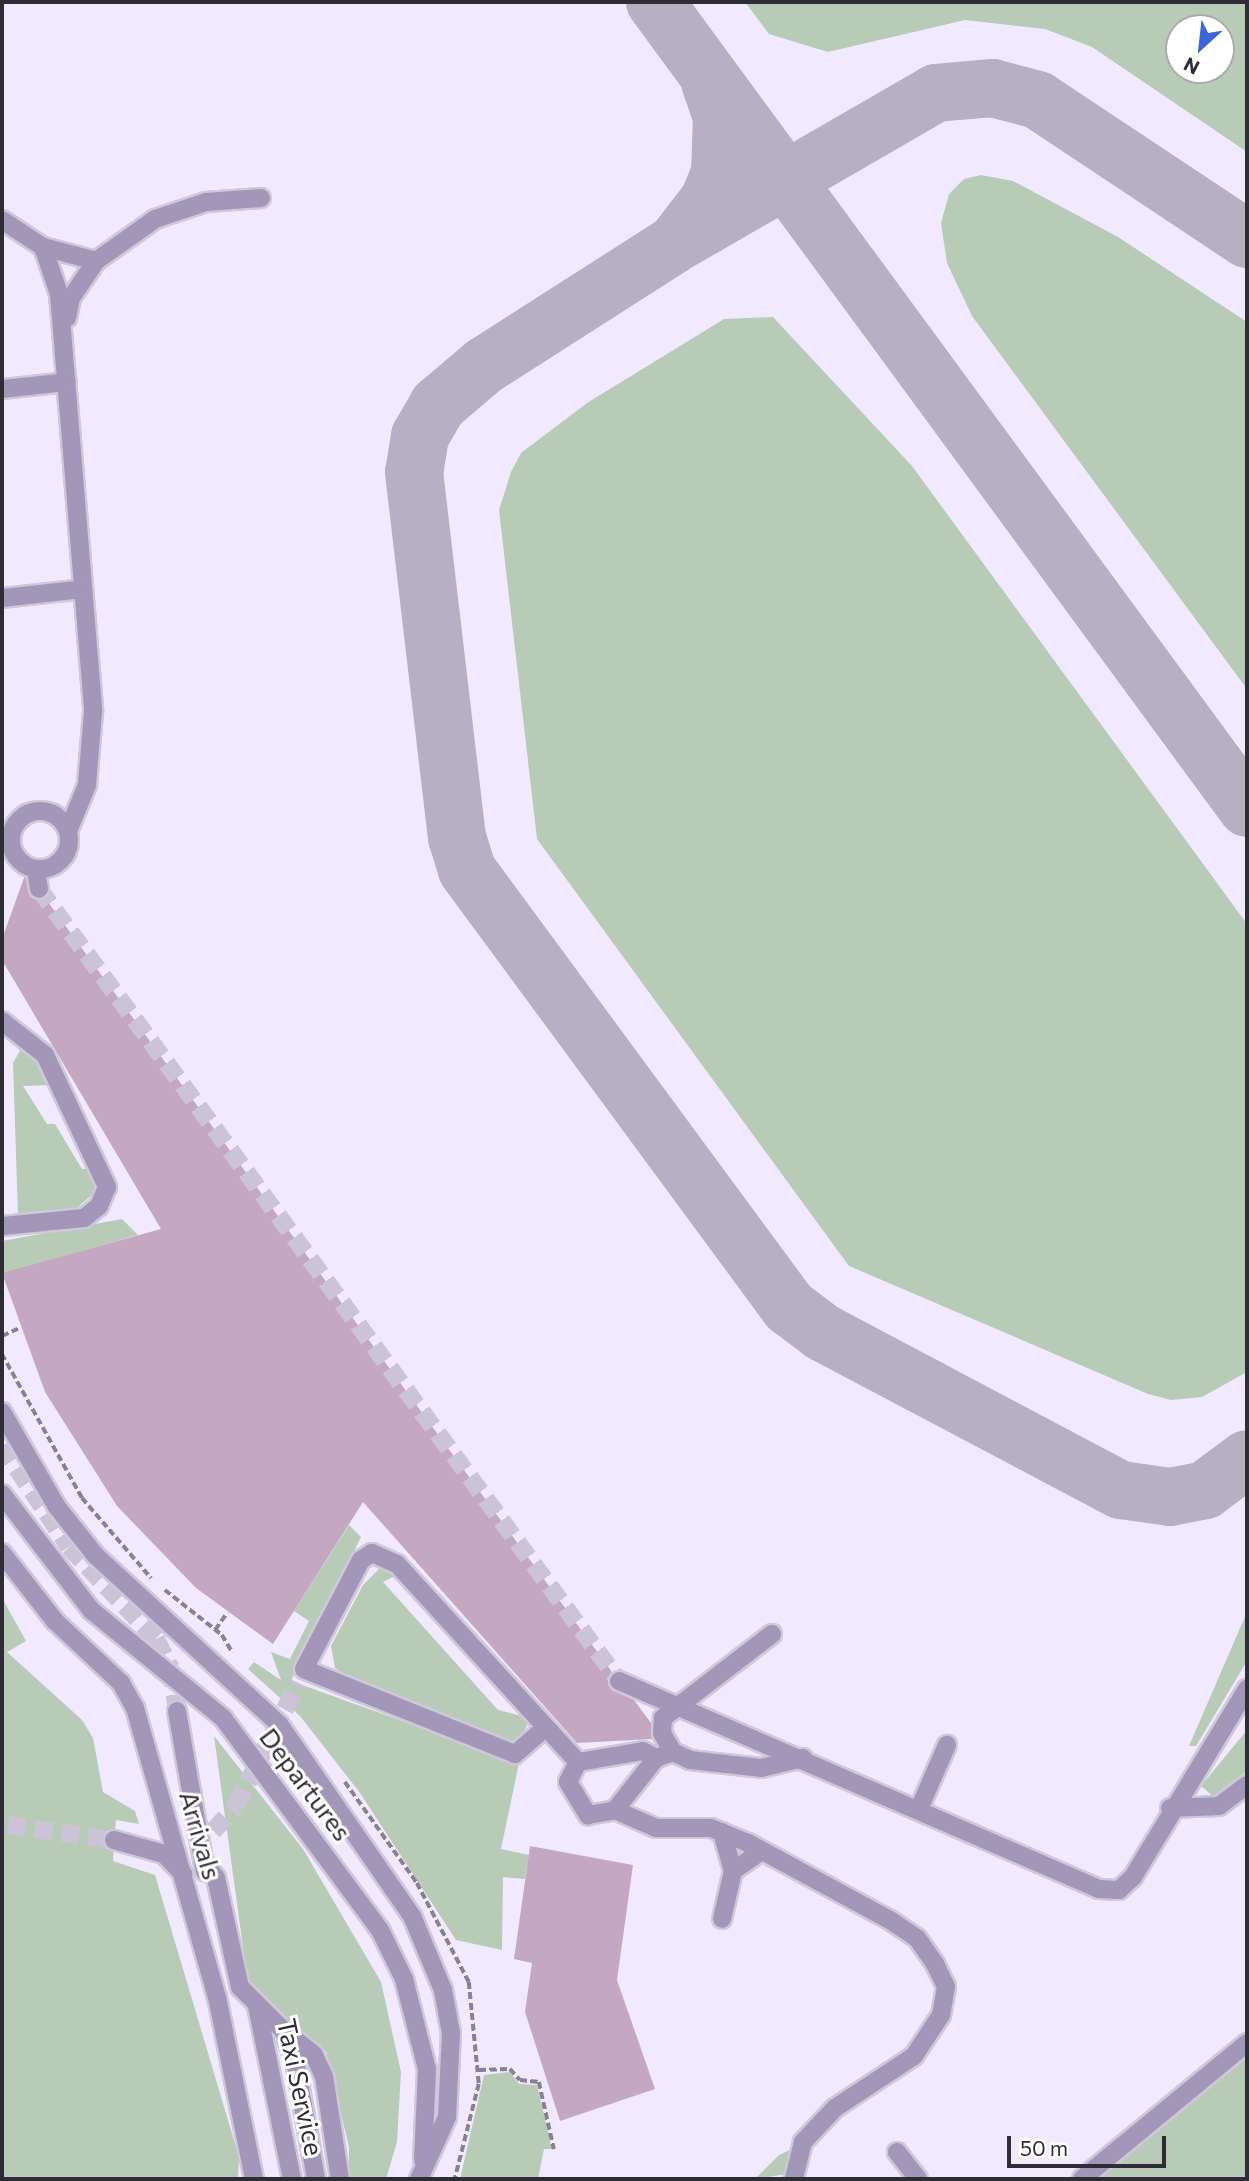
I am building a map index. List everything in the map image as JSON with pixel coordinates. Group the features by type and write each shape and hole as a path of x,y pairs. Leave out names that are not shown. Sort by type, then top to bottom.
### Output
{"street":[{"path":"63,339 71,298 96,261 155,219 206,202 261,198"},
{"path":"2,220 43,247 96,261"},
{"path":"36,870 63,859 68,831 87,785 93,712 59,294 43,247"},
{"path":"2,389 67,382"},
{"path":"2,598 83,589"},
{"path":"39,889 36,870 7,847 21,817 34,811 48,812 68,831"},
{"path":"2,1021 44,1055 107,1187 99,1206 84,1218 2,1226"},
{"path":"2,1412 57,1507 96,1556 248,1688 279,1724 412,1916 443,1990 450,2033 447,2117 417,2179"},
{"name":"Departures","path":"2,1494 91,1610 223,1718 380,1930 404,1979 426,2069 428,2117 417,2179"},
{"name":"Arrivals","path":"2,1553 55,1621 128,1692 187,1880 216,1997 254,2179"},
{"path":"545,1728 515,1754 301,1676 361,1560 372,1553 397,1564 578,1762"},
{"path":"665,1755 660,1726 772,1634"},
{"path":"619,1681 803,1758 1099,1889 1119,1889 1133,1877 1170,1808 1247,1689"},
{"path":"177,1711 206,1846 217,1941 216,1997"},
{"path":"919,1809 947,1745"},
{"path":"578,1762 643,1751 761,1768 803,1758"},
{"path":"615,1810 665,1755"},
{"path":"578,1762 568,1782 588,1815 615,1810 656,1828 722,1832 762,1851 917,1938 946,1987 941,2015 914,2056 835,2108 803,2142 794,2179"},
{"path":"1170,1808 1219,1806 1247,1785"},
{"path":"722,1832 733,1871 722,1919"},
{"path":"114,1840 164,1854 187,1880"},
{"name":"Taxi Service","path":"206,1846 216,1878 240,1987 284,2031 314,2055 324,2076 340,2179"},
{"path":"733,1871 762,1851"},
{"name":"Taxi Service","path":"257,2006 292,2179"},
{"name":"Taxi Service","path":"284,2031 311,2130 316,2179"},
{"path":"1082,2179 1247,2043"},
{"path":"897,2152 918,2179"}],"path":[{"path":"2,1336 19,1328"},
{"path":"2,1354 82,1498 124,1552 222,1635"},
{"path":"215,1630 227,1613"},
{"path":"478,2070 510,2069 520,2080 539,2082 554,2149"}],"green space":[{"path":"745,2 1247,2 1247,152 1092,47 1045,29 965,20 828,52 769,34"},
{"path":"981,175 1013,181 1118,237 1247,322 1247,689 972,316 947,263 941,223 949,194 964,179"},
{"path":"773,317 912,466 1247,924 1247,1372 1202,1397 1171,1400 1148,1394 849,1266 537,839 499,510 511,472 521,453 587,403 724,319"},
{"path":"21,1049 32,1054 50,1085 23,1086 47,1124 55,1124 82,1169 97,1168 96,1191 77,1208 18,1216 13,1063"},
{"path":"122,1219 138,1235 2,1274 2,1241"},
{"path":"349,1525 361,1537 291,1681 519,1763 501,1849 529,1855 525,1879 503,1877 502,1950 456,1940 360,1793 300,1716 248,1669 254,1662 281,1680 271,1652 290,1659 309,1621 294,1611"},
{"path":"380,1568 397,1575 383,1582 498,1710 525,1717 528,1724 517,1743 503,1743 365,1689 335,1668 331,1646 363,1585"},
{"path":"2,1598 26,1641 7,1652 82,1720 93,1738 103,1792 135,1811 139,1824 116,1820 113,1861 155,1875 239,2157 238,2179 2,2179"},
{"path":"1247,1612 1247,1661 1196,1746 1189,1746"},
{"path":"1247,1730 1247,1771 1215,1798 1201,1786"},
{"path":"214,1736 303,1849 381,1982 401,2072 397,2142 386,2179 349,2179 349,2147 326,2051 249,1991"},
{"path":"1247,2053 1247,2179 1094,2179"},
{"path":"510,2072 519,2084 537,2085 552,2149 544,2149 538,2179 460,2179 484,2075"},
{"path":"792,2149 786,2174 755,2179 779,2155"}],"building":[{"path":"25,875 30,896 45,898 612,1672 610,1687 634,1700 651,1723 652,1739 577,1743 363,1502 273,1644 196,1588 117,1506 45,1392 2,1273 161,1229 2,960 2,939"},
{"path":"530,1846 633,1865 617,1980 655,2089 560,2121 525,2012 532,1963 514,1959"}],"taxiway":[{"path":"655,2 1247,808"},
{"path":"679,239 709,200 720,173 722,117 710,82"},
{"path":"1247,239 1038,100 993,88 936,93 673,245 485,365 438,405 420,436 414,472 457,837 467,870 789,1307 822,1332 1121,1490 1170,1497 1205,1490 1247,1459"}],"tunnel":[{"path":"39,889 619,1681"},
{"path":"2,1446 69,1547 156,1639 171,1668 177,1711"},
{"path":"213,1831 236,1806 298,1683"},
{"path":"8,1825 114,1840"}]}
